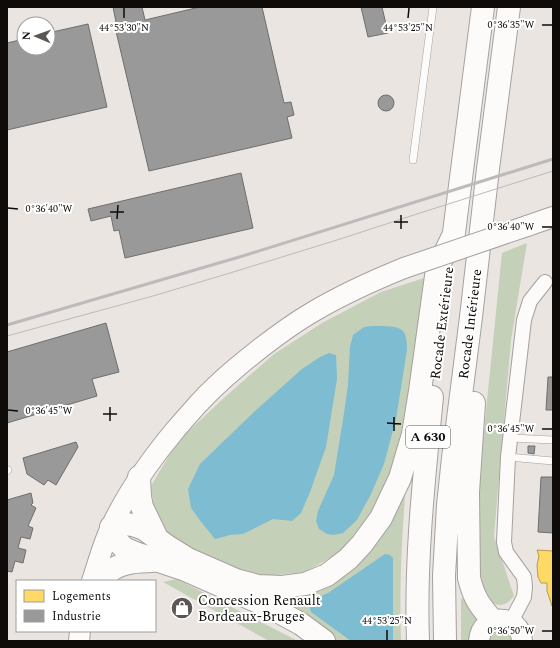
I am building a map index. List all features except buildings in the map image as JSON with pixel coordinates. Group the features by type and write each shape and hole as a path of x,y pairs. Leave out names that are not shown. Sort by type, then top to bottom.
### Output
{"highway":[{"name":"Rocade Extérieure","path":"418,641 417,591 424,476 442,323 483,7"},
{"name":"Rocade Intérieure","path":"445,641 444,576 448,505 509,7"},
{"path":"324,641 301,624 270,607 183,569 124,548 116,540 111,527 124,524 133,525 144,529 188,559 236,580 258,586 282,588 305,584 327,574 348,559 362,544 380,518 400,478 414,427 437,269 454,234"},
{"path":"471,317 476,371 468,492 469,578 473,592 480,606 516,632"},
{"path":"139,477 142,507 157,538"},
{"path":"103,580 112,570 124,564 141,561 160,561"}],"main road":[{"path":"92,580 102,548 111,527 139,477 158,451 199,402 225,377 272,339 311,313 358,288 404,268 553,218"},
{"path":"479,641 479,636 486,624 516,632"}],"street":[{"path":"516,632 514,616 524,597 525,587 524,577 506,552 504,542 508,457 524,320 530,301 545,282"}],"lane":[{"path":"413,160 433,7"},
{"path":"511,438 553,440"},
{"path":"508,457 553,461"}],"green space":[{"path":"527,243 511,340 494,536 514,596 505,604 498,605 481,595 474,529 502,253"},
{"path":"427,277 416,352 403,424 390,474 367,521 337,554 305,572 265,576 226,565 177,543 155,519 151,486 177,442 274,354 322,323 381,292"},
{"path":"406,482 401,562 401,641 335,641 316,626 257,594 320,588"},
{"path":"177,579 298,641 269,641 163,582"},
{"path":"471,597 482,615 471,641 461,641 461,599"},
{"path":"499,630 508,633 512,641 489,641 492,634"}],"water":[{"path":"389,326 401,329 406,338 407,350 396,419 384,464 371,494 357,520 343,533 334,535 327,534 319,529 316,521 318,511 334,475 348,385 350,347 353,335 364,327"},
{"path":"329,353 336,355 337,379 326,447 301,513 292,521 273,519 243,534 230,535 215,539 191,508 188,489 200,464 255,411 302,369"},
{"path":"385,554 390,555 393,558 393,641 351,641 311,612 309,605 312,600 328,593"}],"tram line":[{"path":"7,336 230,273 553,171"}],"railway":[{"path":"7,325 246,255 553,159"}],"place":[{"name":"Concession Renault Bordeaux-Bruges","path":"182,608"}]}
